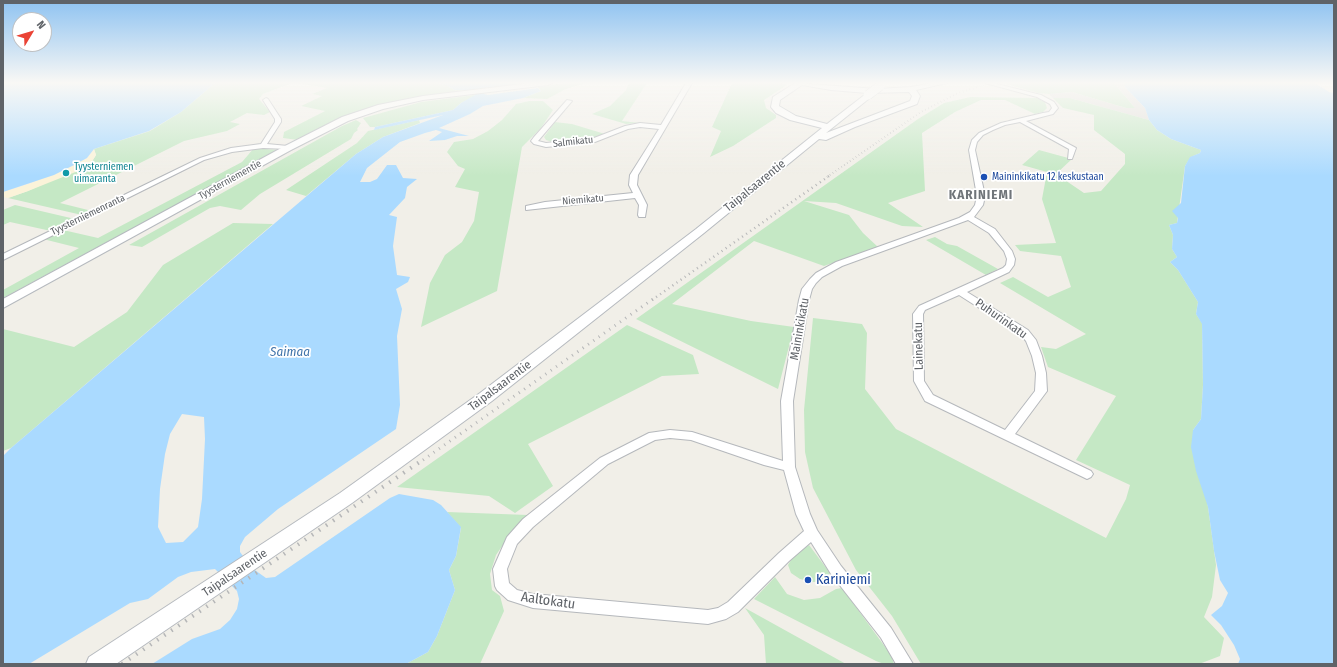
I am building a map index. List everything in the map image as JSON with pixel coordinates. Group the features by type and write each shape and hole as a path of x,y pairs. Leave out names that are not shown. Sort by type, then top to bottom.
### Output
{"main road":[{"name":"Tyysterniementie","path":"3,304 288,148 334,124 361,114"},
{"path":"785,114 793,118 828,127"},
{"name":"Taipalsaarentie","path":"97,664 352,494 528,365 694,236 844,114"},
{"path":"777,168 831,134 883,114"}],"street":[{"path":"263,146 273,133 278,122 275,114"},
{"name":"Salmikatu","path":"557,114 536,138 534,141 536,143 546,145 595,140 628,127 662,127"},
{"path":"642,215 643,205 634,185 634,175 670,114"},
{"path":"969,217 977,210 981,200 972,150 974,141 981,134 991,128 1050,114"},
{"path":"1020,120 1073,148 1070,158"},
{"name":"Tyysterniemenranta","path":"3,257 202,158 231,150 263,146 288,148"},
{"name":"Niemikatu","path":"529,208 545,204 638,195"},
{"name":"Lainekatu","path":"969,217 992,231 1008,251 1011,260 1006,270 929,303 922,308 918,314 919,381 929,398 1087,474"},
{"name":"Maininkikatu","path":"905,664 886,633 843,580 812,533 803,514 789,467 788,401 807,289 819,275 838,264 969,217"},
{"name":"Puhurinkatu","path":"960,291 1024,332 1031,340 1037,356 1041,373 1041,390 1007,436"},
{"name":"Aaltokatu","path":"789,467 768,462 692,436 670,434 653,436 604,461 528,523 512,541 500,569 502,586 513,595 533,601 708,617 721,614 733,607 784,557 812,533"}],"shaded area":[{"path":"1128,114 1147,114 1149,120"}],"green space":[{"path":"178,114 245,114 230,122 240,124 227,131 184,141 60,203 92,211 82,215 8,198 28,191 91,163 96,155 94,149 150,131"},
{"path":"319,114 362,114 298,140 283,138 284,132"},
{"path":"377,114 434,114 375,127 370,127 363,118"},
{"path":"507,114 550,114 541,128 522,147 497,291 421,327 430,283 445,255 462,242 474,221 479,192 455,187 465,169 458,166 447,152 454,142 473,139 488,131"},
{"path":"592,114 627,114 622,121 640,123 626,124"},
{"path":"718,114 776,115 776,118 733,146 710,157 721,131 712,127"},
{"path":"926,114 952,114 922,133 925,191 888,203 923,227 902,226 836,203 804,201 849,215 863,233 878,247 824,266 754,241 672,304 751,321 794,327 778,389 636,319"},
{"path":"1090,114 1128,114 1149,120 1157,130 1171,139 1201,150 1200,153 1191,157 1185,166 1177,223 1169,225 1173,235 1172,249 1177,257 1170,262 1178,270 1198,302 1196,314 1202,323 1203,385 1201,419 1193,430 1208,507 1216,565 1212,597 1204,617 1224,638 1220,656 1199,664 921,664 892,616 856,570 813,488 805,452 804,410 813,318 862,324 867,333 865,389 896,429 1106,538 1126,499 1130,485 1076,460 1116,396 1048,367 1041,347 1056,349 1086,334 1000,283 1013,277 1048,297 1071,287 1061,256 1020,251 1015,245 1056,243 1042,199 1047,172 1022,165 1039,150 1072,159 1056,174 1084,193 1101,191 1125,164 1125,154 1094,130 1094,115"},
{"path":"356,120 361,123 351,139 260,194 241,210 220,206 210,208 142,247 129,245 342,126"},
{"path":"419,120 420,123 383,137 356,154 306,196 286,190 357,143 368,131"},
{"path":"555,122 572,124 605,134 598,138 589,139 553,142 546,140 544,137"},
{"path":"254,148 278,150 3,298 3,290 79,248 43,239 63,230 98,238 242,162"},
{"path":"15,205 75,219 51,231 10,222 3,225 3,210"},
{"path":"233,223 273,224 11,448 3,451 3,329 74,347 127,312 163,265"},
{"path":"935,237 947,244 957,246 998,269 986,275 926,240"},
{"path":"627,325 693,355 699,374 662,376 528,444 553,486 515,513 489,496 397,487"},
{"path":"447,512 528,515 511,533 496,555 490,574 492,590 500,596 504,611 480,664 406,664 428,652 437,636 455,590 449,570 456,556 461,528"},
{"path":"809,545 830,573 824,581 813,582 800,579 791,573 788,565 791,560 796,554"},
{"path":"775,577 787,594 804,600 820,598 836,589 842,588 891,655 894,664 884,664 876,661 754,599"},
{"path":"745,608 846,664 766,664 764,635"}],"sand":[{"name":"Tyysterniemen uimaranta","path":"94,149 96,155 91,163 78,171 8,198 3,197 3,192 32,183 87,158"}],"water":[{"path":"3,114 177,114 149,131 94,149 87,158 54,175 3,192"},
{"name":"Saimaa","path":"434,114 470,114 439,128 469,136 457,136 445,140 429,141 442,132 436,130 400,142 367,168 360,182 370,182 377,179 387,165 396,165 403,178 417,179 407,187 405,198 389,215 397,217 393,246 397,275 410,277 408,282 396,289 402,309 397,336 400,405 396,429 278,509 245,537 240,546 240,552 252,568 266,578 275,577 390,498 399,494 433,500 441,505 461,527 456,556 449,570 455,590 437,636 428,652 406,664 152,664 192,639 220,629 230,620 237,609 239,599 237,591 215,569 191,572 178,577 148,599 130,603 29,664 3,664 3,456 356,154 383,137 443,115 374,130 375,127","holes":["182,414 204,417 205,439 202,499 198,527 183,542 166,543 158,527 160,489 165,454 170,434"]},
{"path":"1147,114 1334,114 1334,664 1238,664 1240,659 1234,645 1221,625 1211,615 1222,606 1228,593 1220,580 1214,551 1208,507 1196,471 1191,447 1193,430 1201,419 1203,385 1202,324 1196,314 1198,302 1178,270 1170,262 1177,257 1172,249 1173,235 1169,225 1177,223 1178,218 1172,211 1181,203 1185,166 1190,157 1200,153 1201,150 1171,139 1157,130 1149,120"}],"railway":[{"path":"827,177 918,114"},
{"path":"652,300 829,176"},
{"path":"423,460 653,299"},
{"path":"122,664 424,459"}],"place":[{"name":"Tyysterniemen uimaranta","path":"66,173"},
{"name":"Maininkikatu 12 keskustaan","path":"984,177"},
{"name":"Kariniemi","path":"808,580"}],"district":[{"name":"KARINIEMI","path":"981,195"}]}
